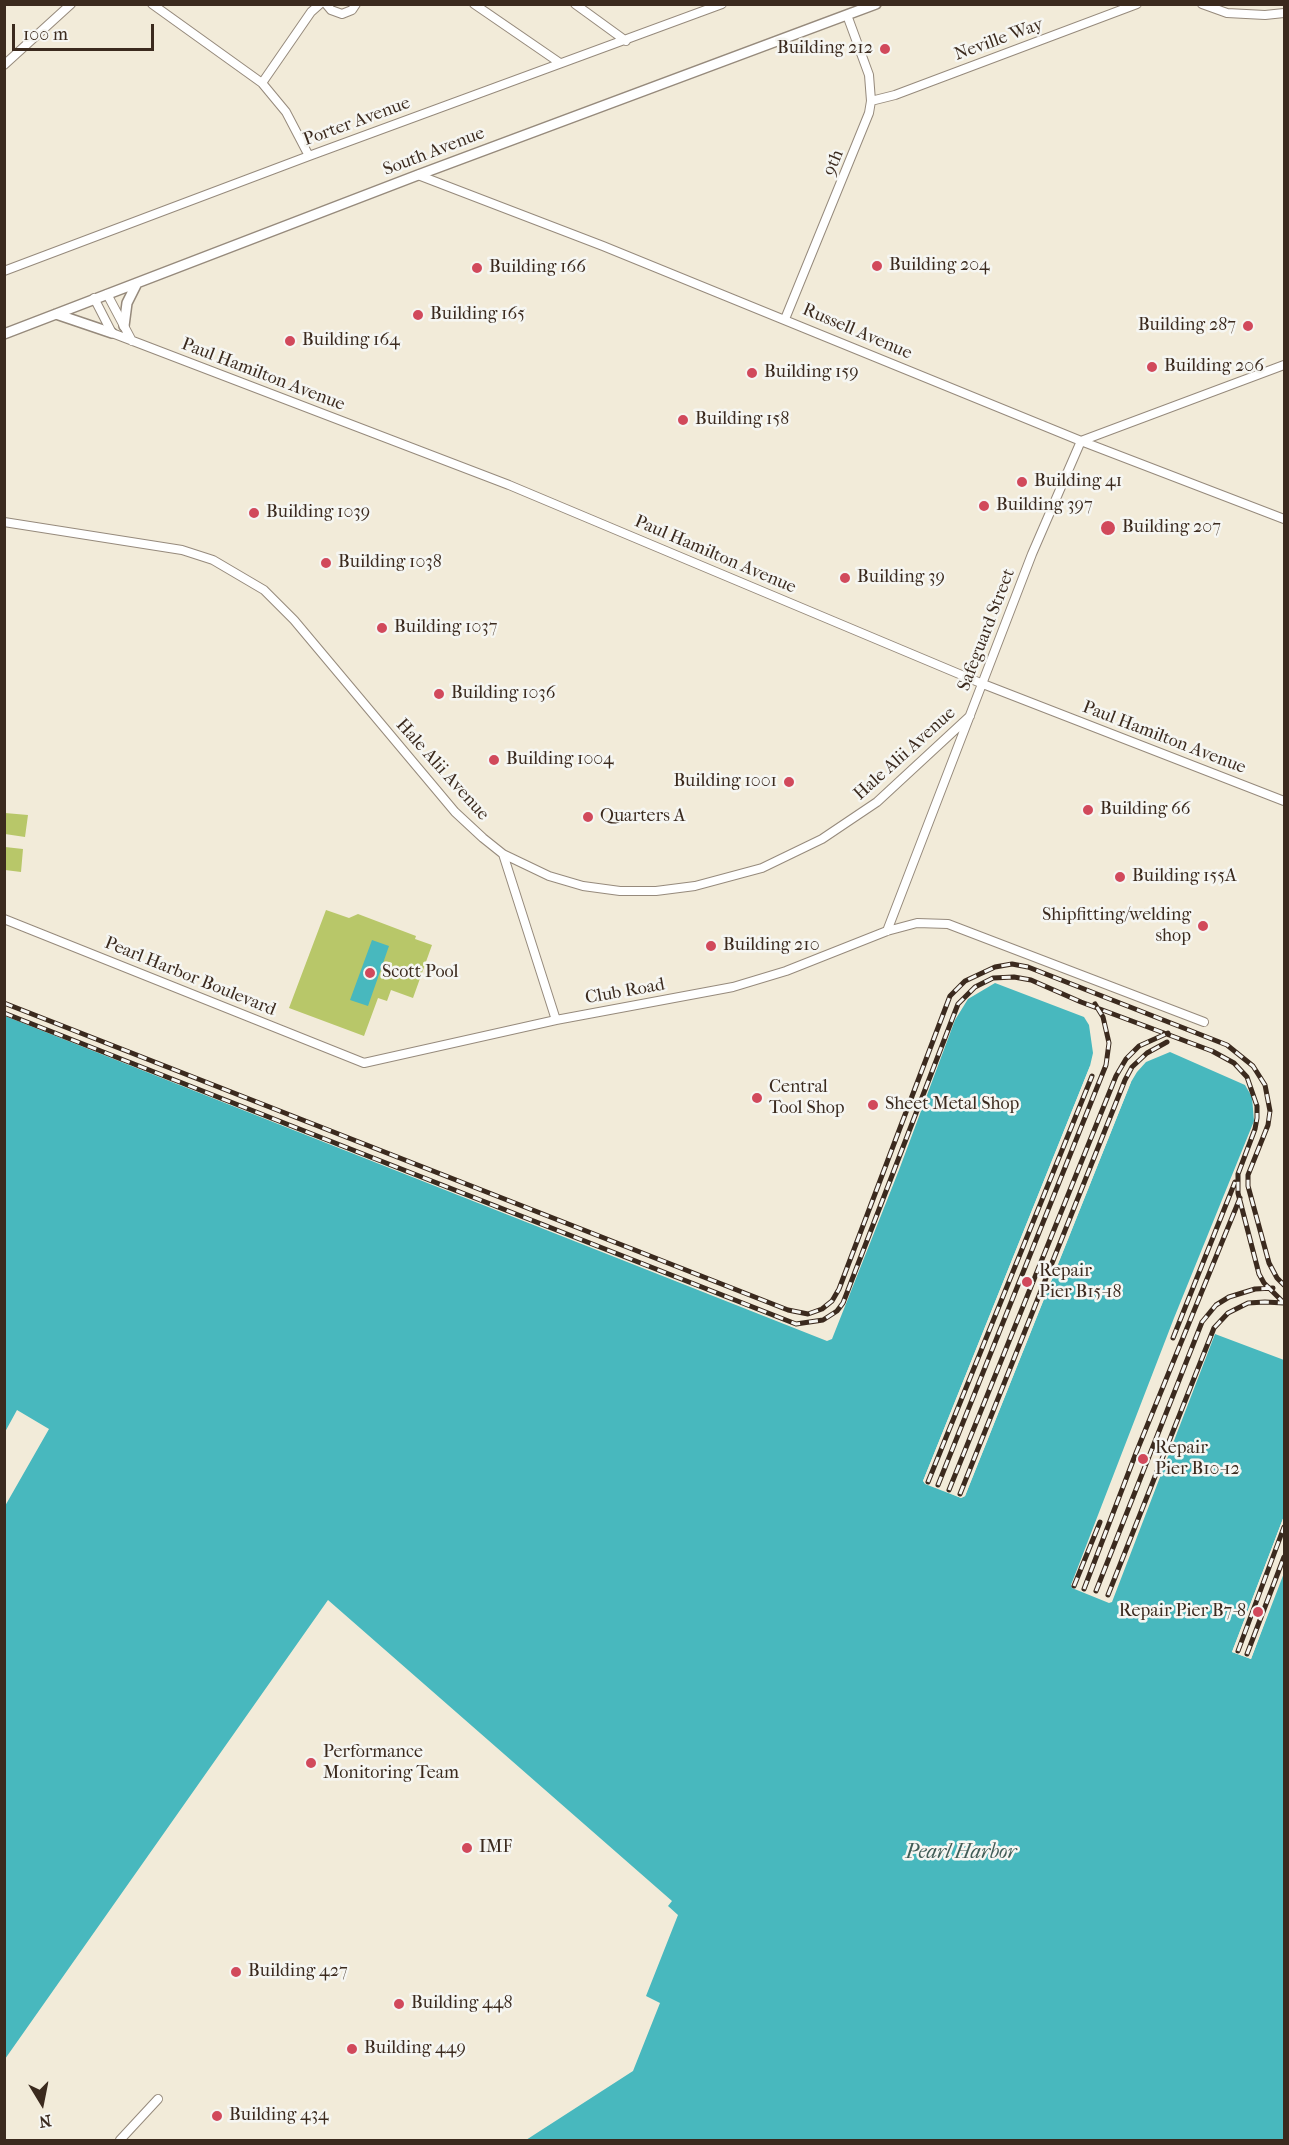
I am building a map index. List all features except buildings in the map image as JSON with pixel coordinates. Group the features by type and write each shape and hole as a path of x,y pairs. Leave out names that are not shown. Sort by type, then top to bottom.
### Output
{"street":[{"path":"4,65 71,4"},
{"path":"152,4 262,83 285,112 309,156"},
{"path":"262,83 311,12 320,4"},
{"path":"327,4 331,10 342,14 352,10 356,4"},
{"path":"474,4 560,63"},
{"path":"575,4 626,41"},
{"name":"Porter Avenue","path":"4,271 722,4"},
{"name":"South Avenue","path":"4,334 418,175 876,4"},
{"name":"Neville Way","path":"871,101 894,95 1137,4"},
{"path":"1202,4 1227,13 1265,15 1284,13"},
{"name":"9th","path":"785,319 866,126 871,101 868,75 847,15"},
{"name":"Russell Avenue","path":"418,175 614,250 1082,441 1284,519"},
{"path":"124,326 127,303 137,283"},
{"path":"107,294 132,341"},
{"path":"94,298 112,333"},
{"path":"56,314 112,333"},
{"name":"Paul Hamilton Avenue","path":"112,333 508,485 983,684 1284,801"},
{"path":"1082,441 1284,365"},
{"name":"Safeguard Street","path":"886,931 1032,554 1082,441"},
{"name":"Hale Alii Avenue","path":"4,522 182,550 213,560 264,590 294,620 455,812 503,854 549,876 583,886 620,891 656,891 695,886 762,868 822,839 878,802 970,716"},
{"path":"503,854 556,1020"},
{"name":"Pearl Harbor Boulevard","path":"4,919 364,1063"},
{"name":"Club Road","path":"364,1063 556,1020 733,987 786,971 886,931 917,923 948,924 1204,1022"},
{"path":"120,2140 158,2099"}],"green space":[{"path":"5,813 28,815 25,837 5,834"},
{"path":"5,847 23,849 21,872 5,870"},
{"path":"326,910 349,918 358,914 416,936 415,939 432,945 413,998 391,990 387,1001 378,998 364,1036 289,1008"}],"water":[{"name":"Scott Pool","path":"372,940 389,946 368,1006 350,1000"},
{"name":"Pearl Harbor","path":"995,983 1084,1017 1089,1025 1093,1053 1090,1066 923,1481 961,1498 965,1496 1131,1082 1137,1072 1146,1062 1170,1052 1245,1085 1252,1097 1254,1121 1174,1318 1071,1585 1072,1588 1109,1603 1112,1602 1215,1334 1284,1360 1284,1516 1232,1652 1251,1659 1284,1573 1284,2140 526,2140 633,2071 660,2003 646,1996 678,1915 668,1906 672,1901 328,1600 5,2059 5,1016 827,1341 832,1339 955,1020 968,999"}],"pier":[{"path":"1090,1066 1093,1067 927,1482 962,1494 1128,1081 1131,1082 965,1496 961,1498 925,1484 923,1481"},
{"path":"17,1410 49,1429 5,1506 5,1432"},
{"path":"1284,1516 1284,1525 1236,1650 1249,1655 1284,1570 1251,1659 1232,1652"}],"railway":[{"path":"4,1003 788,1310 808,1314 822,1309 832,1301 839,1289 950,996 965,981 995,967 1012,964 1028,967 1227,1045 1253,1066 1265,1085 1270,1111 1268,1125 1248,1175 1248,1186 1269,1263 1277,1278 1284,1285"},
{"path":"4,1013 796,1324 823,1320 837,1311 843,1303 958,1004 975,987 993,978 1014,977 1031,980 1081,1002 1212,1051 1234,1063 1247,1077 1257,1106 1257,1118 1238,1174 1238,1193 1259,1274 1264,1283 1284,1303"},
{"path":"938,1485 1106,1065 1109,1043 1103,1017 1095,1004"},
{"path":"949,1490 1116,1076 1126,1059 1139,1046 1168,1033"},
{"path":"960,1494 1125,1080 1132,1067 1147,1053 1167,1042"},
{"path":"928,1482 1092,1076"},
{"path":"1173,1338 1235,1182"},
{"path":"1084,1589 1136,1453 1240,1198"},
{"path":"1096,1591 1202,1322 1216,1305 1229,1297 1255,1289 1273,1288"},
{"path":"1108,1595 1214,1328 1228,1313 1248,1303 1284,1303"},
{"path":"1074,1586 1100,1522"},
{"path":"1238,1651 1284,1527"},
{"path":"1247,1654 1284,1557"}],"place":[{"name":"Building 212","path":"885,49"},
{"name":"Building 204","path":"877,266"},
{"name":"Building 166","path":"477,268"},
{"name":"Building 165","path":"418,315"},
{"name":"Building 287","path":"1248,326"},
{"name":"Building 164","path":"290,341"},
{"name":"Building 206","path":"1152,367"},
{"name":"Building 159","path":"752,373"},
{"name":"Building 158","path":"683,420"},
{"name":"Building 41","path":"1022,482"},
{"name":"Building 397","path":"984,506"},
{"name":"Building 1039","path":"254,513"},
{"name":"Building 207","path":"1108,528"},
{"name":"Building 1038","path":"326,563"},
{"name":"Building 39","path":"845,578"},
{"name":"Building 1037","path":"382,628"},
{"name":"Building 1036","path":"439,694"},
{"name":"Building 1004","path":"494,760"},
{"name":"Building 1001","path":"789,782"},
{"name":"Building 66","path":"1088,810"},
{"name":"Quarters A","path":"588,817"},
{"name":"Building 155A","path":"1120,877"},
{"name":"Shipfitting/welding shop","path":"1203,926"},
{"name":"Building 210","path":"711,946"},
{"name":"Scott Pool","path":"370,973"},
{"name":"Central Tool Shop","path":"757,1098"},
{"name":"Sheet Metal Shop","path":"873,1105"},
{"name":"Repair Pier B15-18","path":"1027,1282"},
{"name":"Repair Pier B10-12","path":"1143,1459"},
{"name":"Repair Pier B7-8","path":"1258,1612"},
{"name":"Performance Monitoring Team","path":"311,1763"},
{"name":"IMF","path":"467,1848"},
{"name":"Building 427","path":"236,1972"},
{"name":"Building 448","path":"399,2004"},
{"name":"Building 449","path":"352,2049"},
{"name":"Building 434","path":"217,2116"}]}
